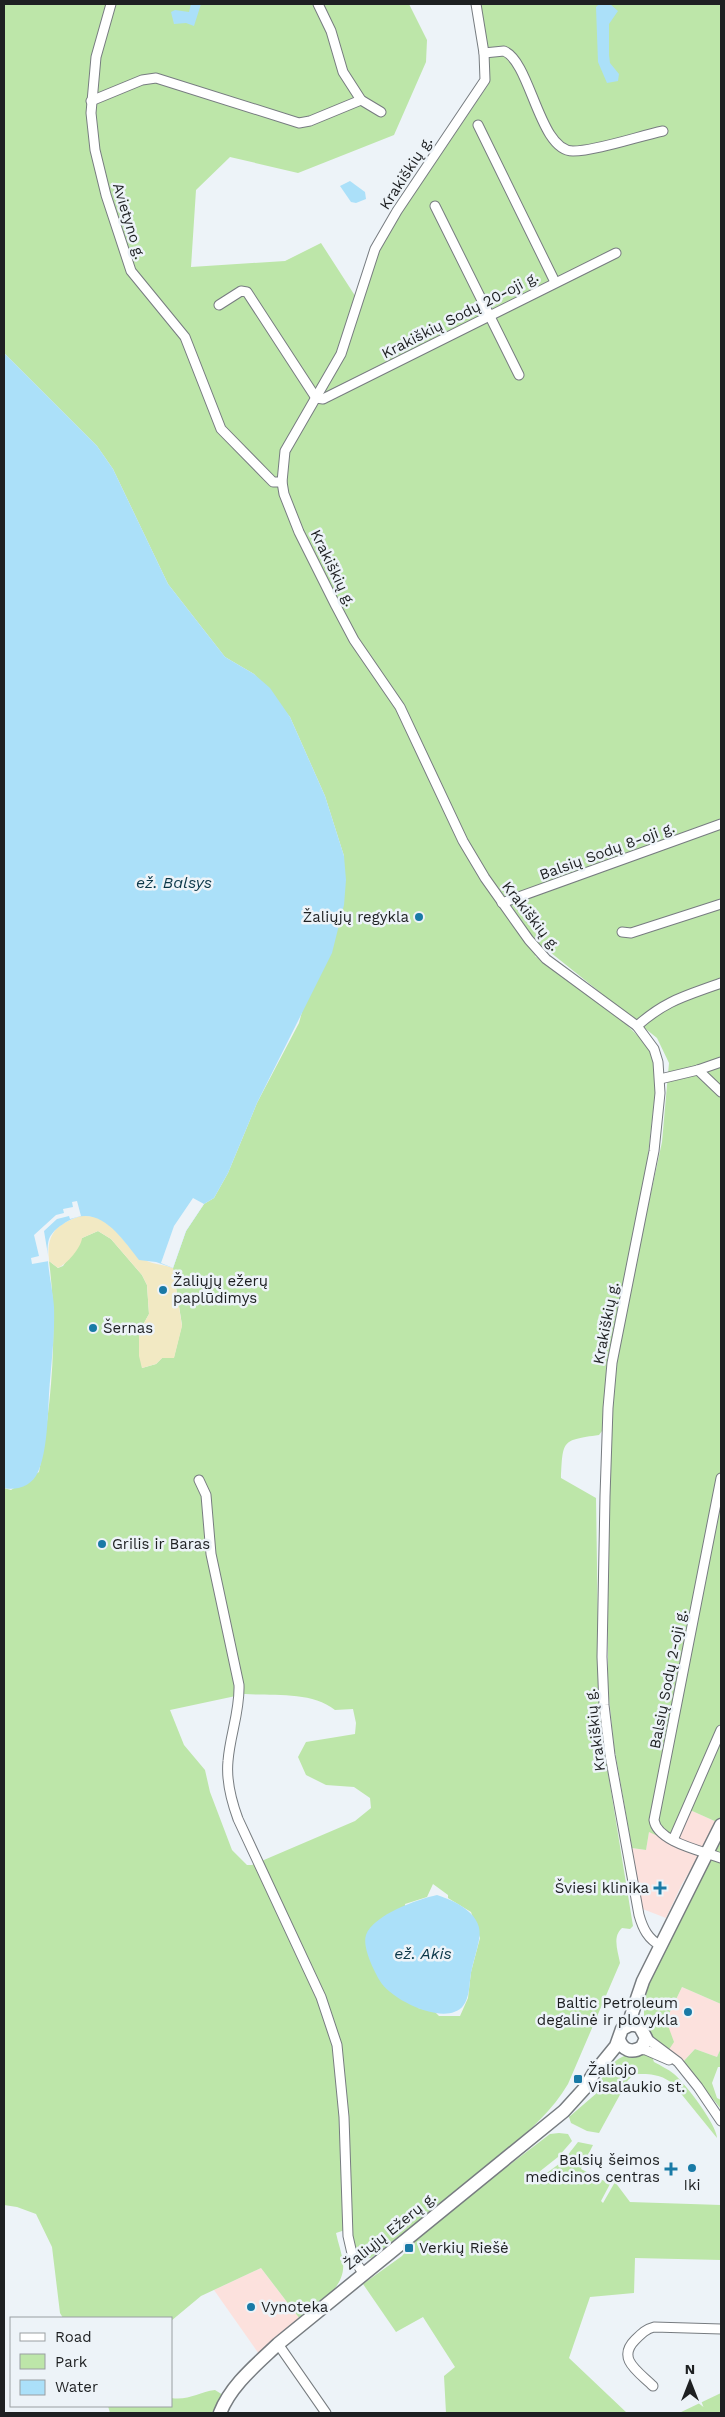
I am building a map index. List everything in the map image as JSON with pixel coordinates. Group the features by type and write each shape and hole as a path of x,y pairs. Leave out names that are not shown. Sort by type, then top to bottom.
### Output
{"main road":[{"path":"638,2030 650,1969 721,1825"},
{"name":"Žaliųjų Ežerų g.","path":"220,2413 230,2394 243,2378 278,2344 532,2139 564,2111 590,2082 645,2043 638,2030 620,2032 616,2046 594,2073 590,2082"},
{"path":"619,2039 633,2050"}],"street":[{"name":"Avietyno g.","path":"111,4 96,56 91,101 95,150 106,195 130,271 185,337 221,429 273,482 282,482"},
{"path":"318,4 331,31 343,72 361,100 381,112"},
{"name":"Krakiškių g.","path":"476,4 484,53 485,80 397,211 375,249 348,338 341,354 285,451 282,482 284,494 299,532 336,606 354,640 400,707 463,841 502,903 546,959 637,1026 654,1049 660,1079 654,1151 612,1363 606,1443 602,1649 607,1731 639,1915 644,1932 652,1941 660,1946"},
{"path":"484,53 504,50 515,59 535,107 558,146 565,150 581,150 663,131"},
{"path":"91,101 142,80 156,78 299,123 310,121 361,100"},
{"path":"478,125 555,282"},
{"path":"435,206 519,375"},
{"name":"Krakiškių Sodų 20-oji g.","path":"316,398 323,399 616,253"},
{"path":"219,306 241,291 247,292 316,398"},
{"name":"Balsių Sodų 8-oji g.","path":"502,903 721,824"},
{"path":"622,932 631,933 721,904"},
{"path":"637,1026 661,1006 721,984"},
{"path":"660,1079 698,1070 721,1062"},
{"path":"698,1070 721,1092"},
{"name":"Balsių Sodų 2-oji g.","path":"721,1478 654,1820 657,1830 673,1840 721,1858"},
{"path":"199,1480 206,1495 211,1554 240,1685 240,1700 228,1763 230,1793 238,1819 320,1998 337,2045 344,2117 348,2236 353,2258 364,2273"},
{"path":"673,1840 721,1730"},
{"path":"638,2030 674,2058 721,2121"},
{"path":"633,2050 654,2053 684,2069"},
{"path":"653,2386 629,2362 627,2357 629,2346 646,2329 654,2326 721,2329"},
{"path":"278,2344 326,2413"}],"shaded area":[{"path":"690,1810 719,1823 682,1884 666,1918 640,1908 632,1848 646,1850 649,1832"},
{"path":"682,1987 721,2004 721,2048 717,2057 695,2049 683,2062 668,2051 666,2020"},
{"path":"261,2268 300,2319 259,2354 214,2290"}],"green space":[{"path":"4,4 409,4 427,40 426,62 394,135 298,173 230,157 196,190 191,267 285,261 321,243 361,305 379,246 488,85 488,63 481,4 721,4 721,1819 719,1823 690,1810 673,1843 649,1832 646,1850 632,1848 614,1746 608,1689 608,1539 613,1387 616,1354 662,1142 669,1063 657,1038 545,948 535,956 627,1025 652,1052 657,1076 644,1190 607,1375 602,1431 599,1435 577,1439 566,1444 562,1456 561,1478 596,1498 599,1697 604,1748 633,1926 630,1929 622,1928 617,1936 616,1944 620,1963 568,2084 548,2112 490,2165 371,2258 358,2258 354,2252 351,2228 336,2233 343,2263 343,2272 340,2280 322,2302 300,2319 261,2268 201,2296 172,2320 172,2317 62,2317 60,2313 52,2247 36,2214 17,2207 4,2205 4,1488 11,1490 39,1472 44,1446 52,1366 53,1313 49,1261 58,1268 63,1266 82,1238 98,1231 111,1239 142,1275 147,1285 149,1314 139,1332 142,1368 156,1364 162,1358 174,1357 182,1325 173,1268 186,1231 204,1204 214,1198 228,1173 257,1103 299,1023 344,856 325,796 290,717 254,674 225,657 168,584 113,469 97,446 4,353","holes":["245,1694 304,1697 325,1704 335,1710 353,1709 356,1723 355,1734 306,1742 298,1757 306,1775 326,1785 354,1787 370,1798 371,1808 355,1821 252,1865 247,1865 232,1850 210,1792 205,1770 184,1745 170,1710","433,1884 448,1895 448,1898 471,1912 480,1938 471,1972 468,1998 460,2016 439,2016 435,2012 418,2008 405,1904 427,1897"]},
{"path":"721,1836 721,2004 682,1987 666,2020 674,2042 668,2051 652,2039 644,2023 644,2005 649,1982"},
{"path":"721,2048 721,2067 718,2067 712,2083 717,2098 721,2100 721,2109 683,2062 695,2049 717,2057"},
{"path":"643,2052 651,2054 654,2062 672,2072 679,2079 700,2104 716,2132 717,2138 674,2085 661,2077 651,2075 635,2074 628,2080 599,2133 587,2131 571,2123 569,2117 598,2092 602,2084 600,2081 613,2063 622,2057"},
{"path":"550,2134 568,2134 572,2141 558,2157 539,2172 544,2175 563,2161 578,2142 593,2145 581,2169 610,2184 601,2201 603,2203 615,2182 630,2202 721,2205 721,2260 635,2258 634,2293 590,2297 569,2358 627,2413 446,2413 444,2376 455,2367 423,2317 396,2332 363,2284 402,2256 423,2231"},
{"path":"215,2390 223,2395 215,2413 110,2413 108,2407 172,2407 172,2398 183,2398"},
{"path":"721,2393 721,2413 679,2413"}],"sand":[{"name":"Žaliųjų ežerų paplūdimys","path":"81,1216 104,1220 140,1257 150,1262 173,1268 182,1326 174,1358 162,1358 156,1364 142,1368 139,1356 139,1332 149,1314 147,1285 142,1275 111,1239 98,1231 82,1238 76,1251 62,1266 58,1268 49,1261 49,1244 54,1231 72,1219"}],"water":[{"path":"191,4 201,4 194,26 186,23 174,24 171,12 175,10 189,12"},
{"path":"599,4 610,4 618,11 609,24 609,55 610,63 619,74 618,81 607,83 598,62 596,7"},
{"path":"350,181 365,192 366,199 356,203 351,202 340,186"},
{"name":"ež. Balsys","path":"4,353 97,446 113,469 168,584 225,657 254,674 270,688 290,717 325,796 344,856 346,880 344,905 332,953 257,1103 228,1173 214,1198 204,1204 186,1231 173,1268 156,1262 139,1260 109,1226 100,1220 90,1217 80,1217 68,1221 57,1228 50,1236 48,1254 54,1307 54,1329 45,1445 41,1464 35,1477 28,1484 14,1489 4,1488"},
{"name":"ež. Akis","path":"437,1895 467,1910 478,1923 480,1931 467,1999 463,2006 455,2012 444,2014 432,2012 407,2003 386,1988 372,1965 365,1940 370,1928 377,1921 408,1904"}],"pier":[{"path":"193,1198 204,1204 186,1231 173,1268 161,1263 174,1226"},
{"path":"77,1201 81,1216 70,1219 69,1216 57,1219 44,1231 49,1261 32,1264 31,1258 39,1256 34,1235 56,1215 64,1213 63,1209 73,1207 72,1202"}],"place":[{"name":"Žaliųjų regykla","path":"419,917"},
{"name":"Žaliųjų ežerų paplūdimys","path":"163,1290"},
{"name":"Šernas","path":"93,1328"},
{"name":"Grilis ir Baras","path":"102,1544"},
{"name":"Šviesi klinika","path":"660,1888"},
{"name":"Baltic Petroleum degalinė ir plovykla","path":"688,2012"},
{"name":"Žaliojo Visalaukio st.","path":"578,2079"},
{"name":"Iki","path":"692,2168"},
{"name":"Balsių šeimos medicinos centras","path":"671,2169"},
{"name":"Verkių Riešė","path":"409,2248"},
{"name":"Vynoteka","path":"251,2307"}]}
